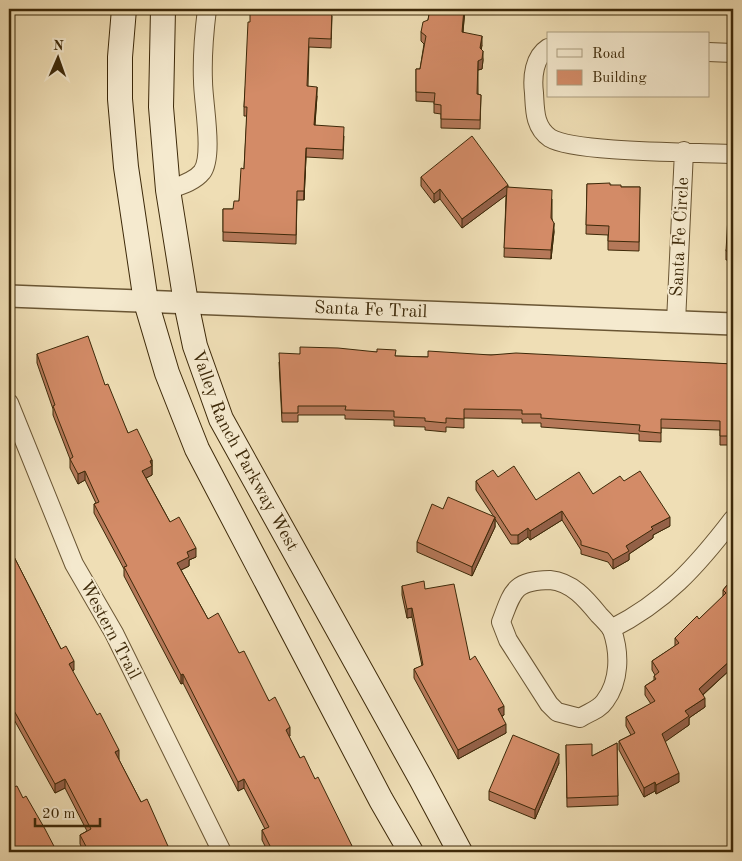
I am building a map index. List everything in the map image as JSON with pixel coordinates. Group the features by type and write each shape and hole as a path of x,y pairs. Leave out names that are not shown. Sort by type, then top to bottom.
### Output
{"main road":[{"name":"Valley Ranch Parkway West","path":"124,9 120,57 120,99 134,232 146,302 167,373 197,449 381,800 411,852"},
{"name":"Valley Ranch Parkway West","path":"163,9 161,107 168,190 186,303 195,346 221,420 422,779 460,852"}],"street":[{"path":"168,190 189,182 202,172 208,157 203,80 204,32 208,9"},
{"name":"Santa Fe Circle","path":"547,49 536,62 533,84 536,122 550,138 577,146 733,154"},
{"path":"710,52 733,54"},
{"name":"Santa Fe Circle","path":"676,322 684,152"},
{"name":"Santa Fe Trail","path":"9,296 733,324"},
{"name":"Western Trail","path":"9,403 74,564 114,633 222,852"},
{"path":"611,629 638,616 668,594 733,519"},
{"path":"529,580 550,580 566,584 583,596 611,629 618,659 617,674 606,700 599,708 580,718 557,712 549,704 508,640 501,622 511,596 519,588 529,580"}],"building":[{"path":"250,9 332,9 331,39 309,38 307,86 317,87 314,125 344,127 343,150 306,148 304,191 297,191 296,235 223,232 223,209 233,209 234,201 239,201 241,168 244,169 247,107 244,107"},
{"path":"430,9 464,9 462,32 482,36 480,48 483,51 482,59 478,61 477,94 481,95 480,120 441,119 441,105 434,104 435,93 416,92 416,69 420,69 426,36 421,32 423,22 428,20"},
{"path":"472,136 508,185 462,219 440,189 434,194 421,177"},
{"path":"610,183 610,185 621,185 621,187 640,187 639,242 608,241 609,226 586,225 587,184"},
{"path":"507,187 552,190 551,218 554,223 551,250 504,248"},
{"path":"728,216 733,216 733,251 726,251"},
{"path":"88,336 105,385 108,384 128,433 137,429 152,460 150,461 152,466 142,471 170,522 179,517 196,548 187,552 189,557 177,563 208,619 218,613 239,653 244,651 269,701 275,697 290,727 286,730 300,758 304,756 315,779 318,777 355,852 276,852 274,847 271,848 262,830 269,827 244,779 238,782 183,674 181,675 124,567 127,566 94,504 99,502 85,471 78,474 70,459 73,457 53,406 55,405 37,354"},
{"path":"300,347 377,352 377,349 396,350 395,356 428,357 428,351 491,355 516,353 733,364 733,436 720,436 720,421 661,419 661,433 639,431 640,425 541,418 541,414 522,414 522,410 464,409 464,419 446,418 446,423 425,421 425,418 394,417 394,411 345,410 346,406 298,406 298,413 282,413 279,353 300,354"},
{"path":"514,466 536,500 579,472 593,494 620,476 624,481 640,471 670,517 651,527 653,529 626,546 629,551 613,560 608,553 581,545 581,541 562,511 530,531 528,528 518,535 511,535 476,481 493,470 498,477"},
{"path":"448,497 495,517 472,567 417,542 432,504 443,509"},
{"path":"9,547 61,649 66,646 74,661 69,664 97,715 100,713 119,750 115,752 141,802 147,799 171,852 89,852 80,835 91,829 65,779 55,784 12,707 9,709"},
{"path":"733,578 733,658 699,689 705,698 685,711 689,716 662,734 679,773 656,785 655,782 644,788 619,741 635,733 626,717 655,701 645,686 656,679 654,676 659,672 652,661 679,643 675,638 697,616 699,619 726,593 723,590"},
{"path":"424,581 425,589 454,584 470,660 475,656 504,706 498,709 506,724 458,750 414,669 423,665 412,608 407,609 402,586"},
{"path":"513,735 559,754 535,810 489,791"},
{"path":"617,743 618,796 567,798 566,745 592,744 592,756"},
{"path":"9,781 13,787 17,786 23,798 26,796 57,852 9,852"}]}
